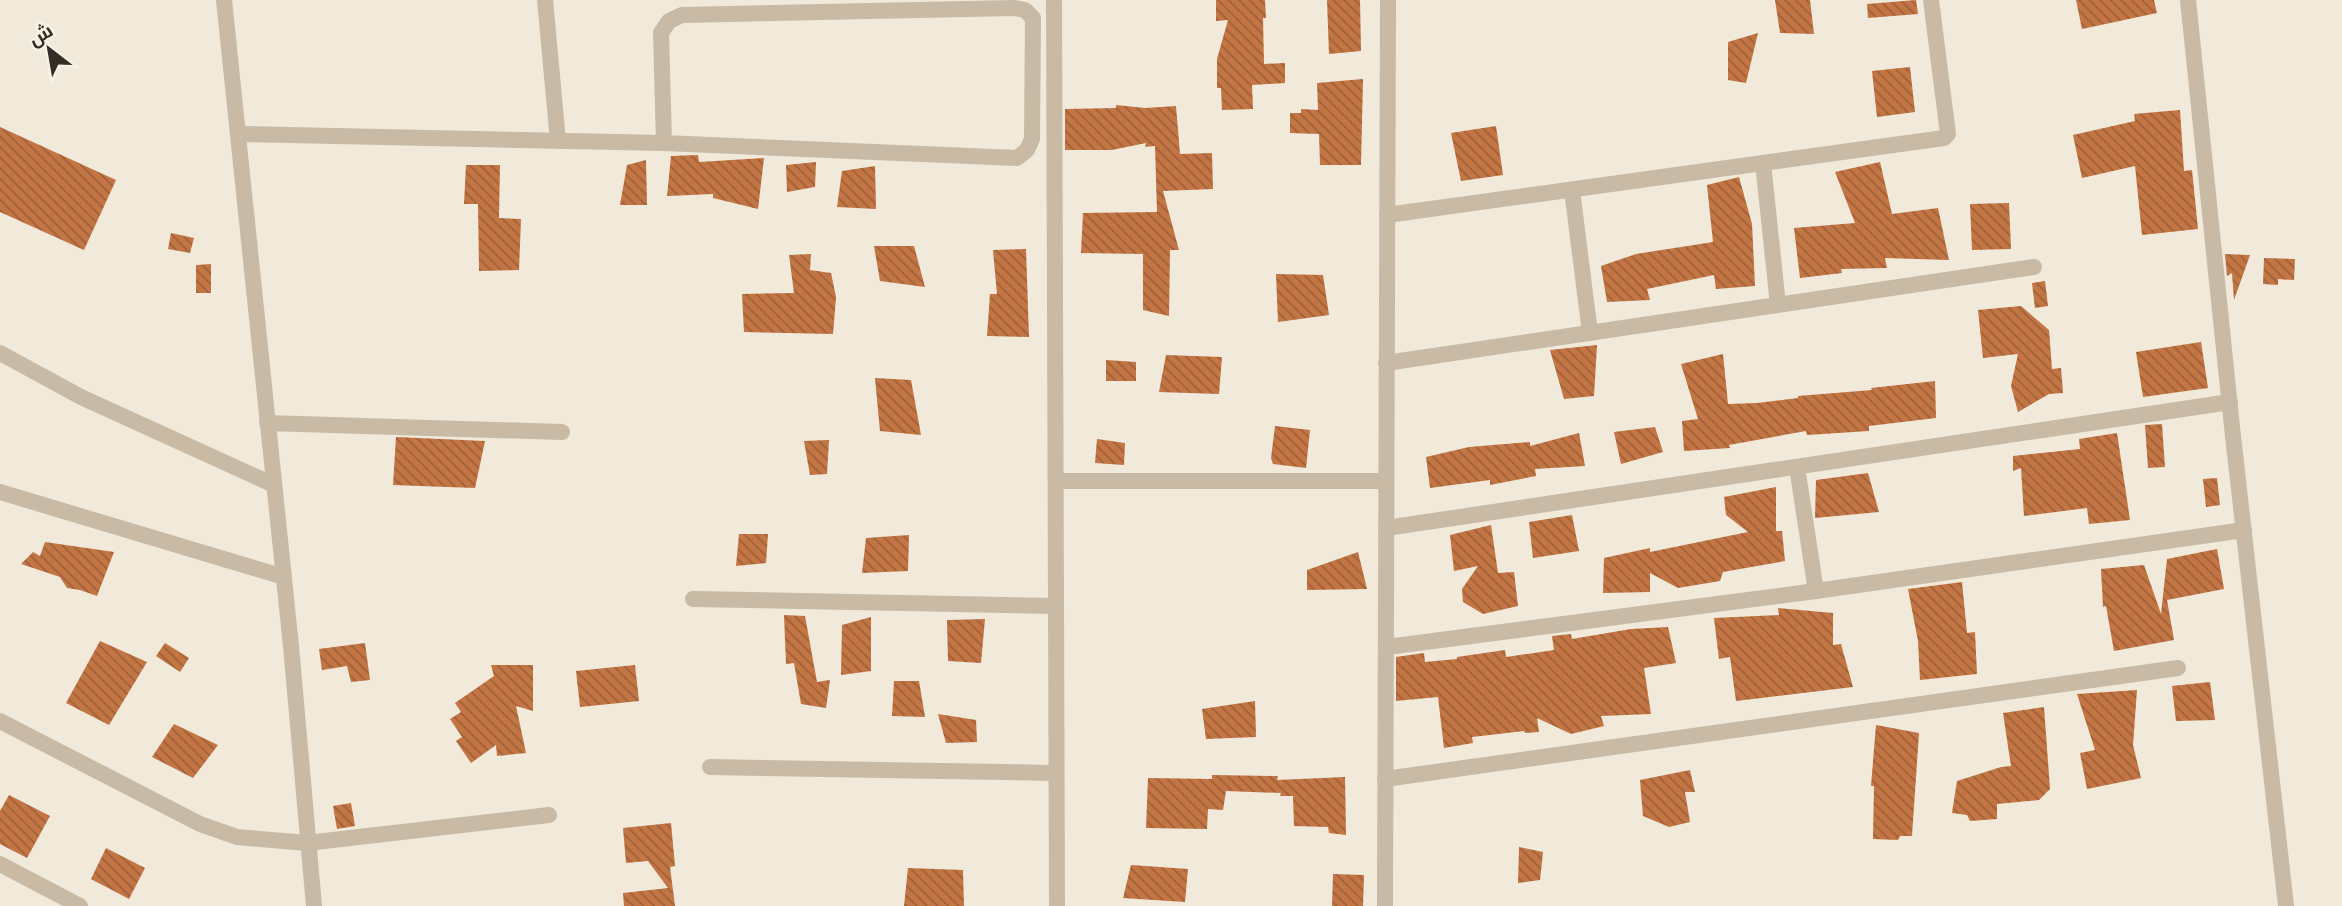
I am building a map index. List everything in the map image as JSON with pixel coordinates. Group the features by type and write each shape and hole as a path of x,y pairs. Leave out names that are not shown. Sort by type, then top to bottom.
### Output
{"street":[{"path":"224,0 284,577 314,906"},
{"path":"545,0 558,141"},
{"path":"1054,0 1056,906"},
{"path":"1385,906 1388,0"},
{"path":"1387,215 1944,138 1948,134 1931,0"},
{"path":"2188,0 2286,906"},
{"path":"239,134 664,143 1017,158 1027,150 1032,139 1033,18 1025,10 1014,8 682,15 669,21 661,33 664,143"},
{"path":"1763,163 1778,305"},
{"path":"1572,190 1590,333"},
{"path":"1387,363 2034,267"},
{"path":"0,353 81,397 274,485"},
{"path":"1386,528 2230,402"},
{"path":"267,423 562,432"},
{"path":"1797,467 1816,591"},
{"path":"1056,481 1386,481"},
{"path":"0,492 284,577"},
{"path":"1387,647 1816,591 2244,530"},
{"path":"693,599 1056,606"},
{"path":"1385,779 2178,668"},
{"path":"0,722 200,824 237,837 307,843 549,815"},
{"path":"710,767 1056,773"},
{"path":"0,864 80,906"}],"building":[{"path":"1216,0 1265,0 1264,64 1285,63 1285,83 1252,85 1253,109 1222,110 1221,88 1217,88 1217,59 1228,20 1216,21"},
{"path":"1327,0 1360,0 1361,51 1329,54"},
{"path":"1775,0 1810,0 1814,34 1780,33"},
{"path":"1916,0 1918,14 1868,18 1867,4"},
{"path":"2076,0 2154,0 2157,13 2082,29"},
{"path":"1758,33 1746,83 1728,80 1728,42"},
{"path":"1910,67 1915,112 1877,117 1872,71"},
{"path":"1363,79 1361,165 1320,165 1319,134 1290,133 1290,113 1301,113 1301,109 1318,110 1317,83"},
{"path":"1116,105 1145,108 1176,106 1180,154 1212,153 1213,189 1163,191 1179,250 1170,250 1169,316 1143,310 1143,254 1081,253 1083,213 1157,212 1155,146 1145,147 1146,143 1112,150 1065,150 1065,109 1116,108"},
{"path":"2180,110 2184,171 2192,170 2198,229 2142,235 2135,166 2082,178 2073,135 2135,121 2134,114"},
{"path":"1496,126 1503,175 1461,181 1451,133"},
{"path":"0,127 116,180 84,250 0,212"},
{"path":"698,155 699,162 764,158 758,209 713,198 713,194 667,196 671,156"},
{"path":"646,160 647,205 620,205 627,165"},
{"path":"816,162 815,187 787,192 786,165"},
{"path":"1880,162 1892,214 1938,208 1949,260 1885,258 1887,268 1841,269 1842,273 1800,278 1794,228 1855,223 1835,172"},
{"path":"466,165 500,165 499,218 521,219 519,270 479,271 478,204 464,204"},
{"path":"875,166 876,209 837,207 842,171"},
{"path":"1739,177 1752,224 1755,286 1716,289 1714,275 1647,289 1650,300 1607,302 1601,266 1636,254 1713,242 1707,185"},
{"path":"2009,203 2011,249 1972,250 1970,204"},
{"path":"171,233 194,238 190,253 168,249"},
{"path":"874,246 914,246 925,287 880,281"},
{"path":"1026,249 1029,337 987,336 990,294 997,294 993,250"},
{"path":"811,254 810,270 831,273 836,297 833,334 744,332 742,294 794,293 789,255"},
{"path":"2225,254 2250,255 2234,300 2232,273 2227,276"},
{"path":"2264,258 2295,259 2294,280 2278,279 2278,285 2263,284"},
{"path":"211,264 211,293 196,293 196,265"},
{"path":"1276,274 1323,275 1329,315 1278,322"},
{"path":"2045,281 2048,306 2035,308 2032,283"},
{"path":"2021,306 2049,330 2052,369 2061,368 2063,393 2049,394 2018,412 2011,386 2018,354 1983,358 1978,310"},
{"path":"2201,342 2208,388 2143,397 2136,352"},
{"path":"1597,345 1594,396 1564,399 1550,350"},
{"path":"1723,354 1728,404 1757,403 1935,381 1936,418 1869,426 1869,431 1807,435 1806,431 1729,445 1730,448 1684,451 1682,421 1698,419 1681,364"},
{"path":"1166,355 1222,357 1219,394 1159,392"},
{"path":"1106,360 1136,362 1136,381 1106,381"},
{"path":"875,378 911,380 921,435 880,431"},
{"path":"2162,424 2165,467 2148,468 2145,425"},
{"path":"1275,426 1310,430 1306,468 1273,464 1271,458"},
{"path":"1655,427 1663,452 1621,464 1614,432"},
{"path":"1579,433 1585,466 1535,469 1536,476 1490,485 1490,480 1430,488 1426,457 1469,447 1530,442 1530,446"},
{"path":"2117,433 2130,520 2089,524 2087,508 2024,516 2021,468 2013,471 2013,456 2080,449 2079,439"},
{"path":"396,437 485,441 475,488 393,485"},
{"path":"1097,439 1125,443 1124,465 1095,463"},
{"path":"829,440 827,474 810,475 804,441"},
{"path":"1868,473 1879,512 1815,518 1816,480"},
{"path":"2217,478 2220,505 2206,507 2203,479"},
{"path":"1776,487 1776,531 1782,531 1785,561 1723,572 1720,581 1678,588 1650,573 1650,592 1603,593 1604,558 1650,548 1650,552 1748,532 1726,515 1724,497"},
{"path":"1572,515 1579,551 1533,558 1529,522"},
{"path":"1491,525 1498,573 1514,572 1518,606 1483,614 1463,602 1462,589 1478,566 1454,571 1450,535"},
{"path":"739,534 768,534 766,563 736,566"},
{"path":"909,535 908,571 862,573 866,538"},
{"path":"45,542 114,552 97,596 67,588 60,577 21,564 33,552 40,556"},
{"path":"2217,549 2224,589 2167,600 2174,640 2114,651 2106,606 2103,607 2101,569 2144,565 2161,614 2167,559"},
{"path":"1358,552 1367,589 1307,590 1307,570"},
{"path":"1962,582 1967,633 1975,632 1977,674 1920,680 1918,641 1908,589"},
{"path":"1778,608 1833,613 1833,645 1841,644 1853,687 1736,701 1730,657 1719,659 1714,618 1779,615"},
{"path":"784,615 805,616 817,682 830,680 826,708 801,704 794,663 786,664"},
{"path":"871,617 871,671 841,675 842,625"},
{"path":"985,619 981,663 948,661 947,620"},
{"path":"1668,627 1676,663 1644,668 1651,714 1601,716 1604,726 1571,734 1537,718 1539,732 1524,731 1472,737 1473,743 1444,748 1438,697 1396,701 1396,657 1424,653 1425,662 1505,650 1506,657 1554,650 1552,636 1571,634 1572,639 1631,629"},
{"path":"100,641 147,662 109,725 66,703"},
{"path":"165,643 189,658 180,672 156,656"},
{"path":"365,643 370,680 351,682 347,666 322,670 319,649"},
{"path":"491,665 533,665 533,711 516,706 526,753 497,756 496,745 471,763 456,741 462,737 450,719 461,712 455,703 494,676"},
{"path":"635,665 639,701 580,707 576,671"},
{"path":"894,681 919,681 925,717 892,716"},
{"path":"2210,682 2215,720 2176,721 2172,686"},
{"path":"2137,690 2133,745 2141,778 2087,789 2080,753 2095,750 2077,694"},
{"path":"1255,701 1256,737 1206,739 1202,709"},
{"path":"2044,707 2050,789 2039,800 1997,804 1997,819 1970,821 1967,815 1952,813 1957,781 2011,766 2003,713"},
{"path":"938,714 976,720 977,742 946,743"},
{"path":"174,724 218,745 193,778 152,757"},
{"path":"1876,725 1919,733 1912,836 1900,836 1898,840 1873,839 1874,786 1871,786"},
{"path":"1690,770 1695,792 1685,792 1690,822 1669,827 1643,816 1640,780"},
{"path":"1212,775 1278,776 1277,780 1345,777 1346,835 1329,833 1328,827 1294,826 1293,796 1226,791 1223,810 1208,809 1207,829 1146,828 1148,778 1212,779"},
{"path":"9,795 50,816 27,858 0,844 0,811"},
{"path":"351,803 355,826 337,829 333,806"},
{"path":"671,823 675,866 670,867 675,906 624,906 623,893 668,888 648,861 626,863 623,828"},
{"path":"1519,847 1543,852 1540,880 1518,883"},
{"path":"106,848 145,868 129,899 91,879"},
{"path":"1131,865 1188,869 1185,902 1123,898"},
{"path":"908,868 963,870 964,906 904,906"},
{"path":"1333,874 1364,875 1363,906 1332,906"}]}
